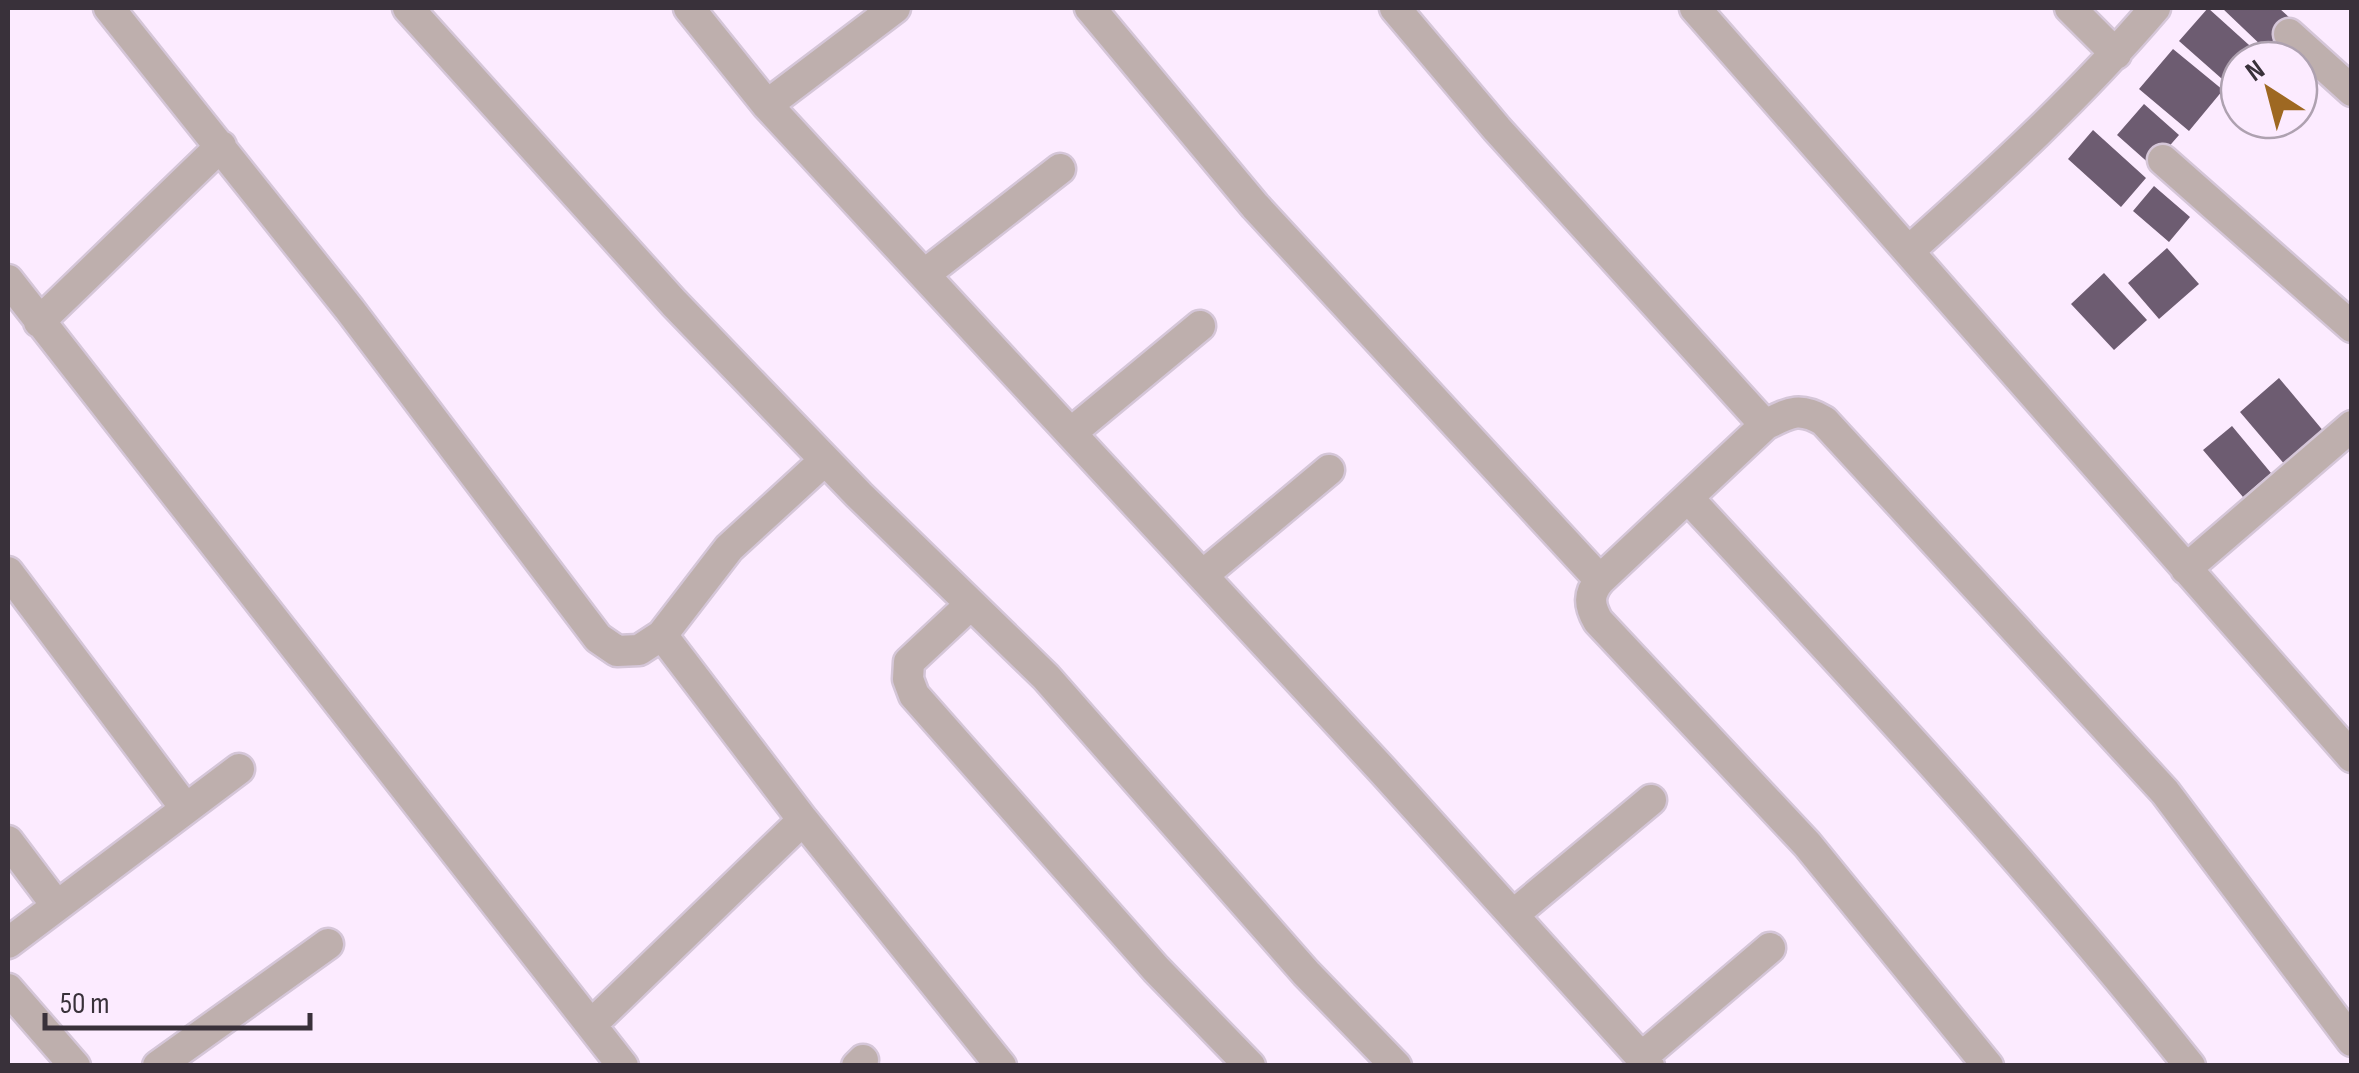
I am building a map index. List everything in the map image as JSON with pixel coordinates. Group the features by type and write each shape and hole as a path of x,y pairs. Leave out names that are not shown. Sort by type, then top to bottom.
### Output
{"street":[{"path":"110,8 350,310 598,638 617,651 638,650 662,635 728,548 825,460"},
{"path":"408,8 661,289 825,460 1046,677 1306,973 1396,1066"},
{"path":"689,8 767,105 1072,432 1646,1061 1770,948"},
{"path":"767,105 895,8"},
{"path":"1090,8 1255,206 1600,580"},
{"path":"1395,8 1496,129 1765,426"},
{"path":"1696,8 2352,758"},
{"path":"2070,8 2116,54"},
{"path":"1910,250 2034,138 2155,8"},
{"path":"2288,34 2352,91"},
{"path":"39,322 221,146"},
{"path":"2163,160 2352,327"},
{"path":"925,274 1060,170"},
{"path":"8,280 623,1066"},
{"path":"1072,432 1200,326"},
{"path":"1988,1066 1807,844 1598,621 1591,608 1591,590 1600,580 1765,426 1788,413 1808,412 1824,421 2165,792 2352,1041"},
{"path":"2186,569 2352,426"},
{"path":"1203,575 1328,470"},
{"path":"1688,498 2038,882 2190,1066"},
{"path":"8,572 186,809"},
{"path":"971,604 909,662 908,679 914,695 1156,969 1250,1066"},
{"path":"662,635 803,820 1001,1066"},
{"path":"8,943 239,769"},
{"path":"1513,915 1651,800"},
{"path":"591,1025 803,820"},
{"path":"8,841 57,906"},
{"path":"158,1066 328,944"},
{"path":"8,989 75,1066"}],"building":[{"path":"2208,8 2243,40 2219,40 2219,76 2179,41"},
{"path":"2222,8 2279,8 2292,20 2273,40 2256,40"},
{"path":"2173,49 2219,87 2219,95 2189,131 2139,89"},
{"path":"2144,104 2179,135 2152,166 2117,135"},
{"path":"2093,130 2146,178 2121,207 2068,159"},
{"path":"2154,186 2190,217 2169,242 2133,211"},
{"path":"2167,248 2199,284 2159,319 2128,283"},
{"path":"2104,273 2147,320 2114,350 2071,304"},
{"path":"2279,378 2325,433 2286,466 2240,412"},
{"path":"2232,426 2271,473 2243,497 2203,450"}]}
